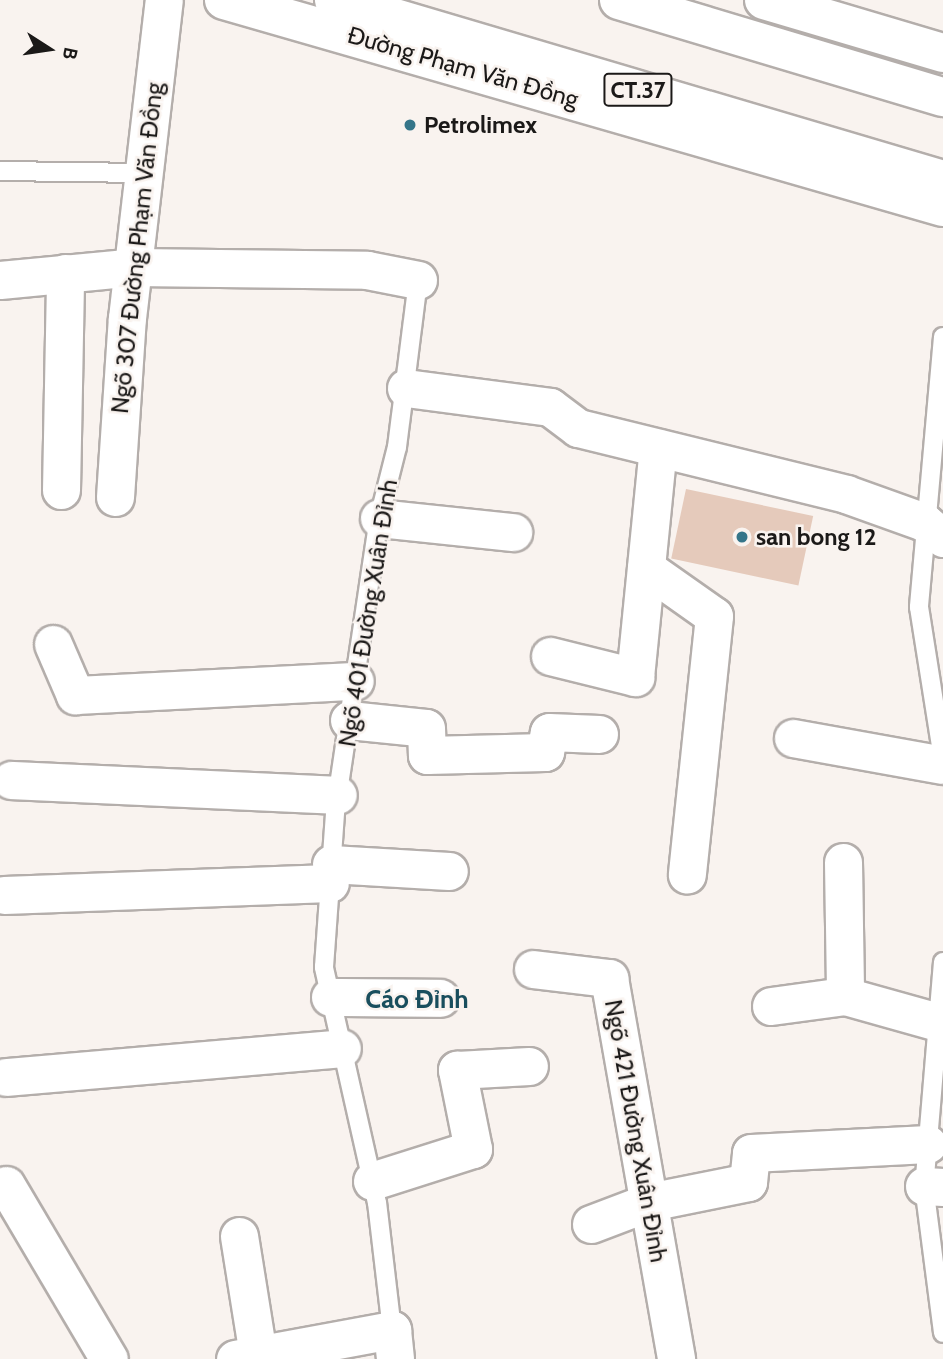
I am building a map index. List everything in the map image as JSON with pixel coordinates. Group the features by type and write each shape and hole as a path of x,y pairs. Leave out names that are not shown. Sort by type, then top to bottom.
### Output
{"main road":[{"name":"Đường Phạm Văn Đồng","path":"224,0 943,207"},
{"name":"Đường Phạm Văn Đồng","path":"307,0 943,186"},
{"name":"CT.37","path":"334,0 943,180"},
{"path":"619,0 943,97"},
{"path":"670,0 943,82"},
{"path":"764,0 943,53"}],"street":[{"name":"Ngõ 307 Đường Phạm Văn Đồng","path":"116,497 118,407 164,0"},
{"name":"Ngõ 401 Đường Xuân Đỉnh","path":"0,280 134,267 368,271 418,280"},
{"path":"61,491 65,273"},
{"path":"406,388 551,407 578,428 846,494 934,530"},
{"path":"550,656 635,677 659,448"},
{"path":"379,518 513,531"},
{"path":"646,568 714,616 687,875"},
{"path":"53,644 75,695 355,681"},
{"path":"349,720 426,728 427,755 545,752 549,732 599,734"},
{"path":"793,738 943,765"},
{"path":"11,780 338,795"},
{"path":"843,862 845,996"},
{"path":"4,895 331,874 449,871"},
{"name":"Ngõ 421 Đường Xuân Đỉnh","path":"533,969 609,978 676,1359"},
{"path":"771,1006 845,996 938,1022"},
{"path":"330,997 440,998"},
{"path":"6,1077 342,1048"},
{"path":"372,1181 473,1149 457,1070 529,1066"},
{"path":"591,1224 649,1202 748,1182 751,1153 928,1144"},
{"path":"6,1185 108,1359"},
{"path":"239,1236 247,1357 394,1345"}],"lane":[{"path":"0,171 144,173"},
{"name":"Ngõ 401 Đường Xuân Đỉnh","path":"394,1345 372,1181 324,967 338,795 379,518 397,447 418,280"},
{"path":"943,337 934,530 919,607 943,759"},
{"path":"943,962 928,1144 943,1333"}],"shaded area":[{"name":"san bong 12","path":"686,489 813,516 798,585 671,558"}],"place":[{"name":"Petrolimex","path":"410,125"},
{"name":"san bong 12","path":"742,537"}],"district":[{"name":"Cáo Đỉnh","path":"417,1000"}]}
